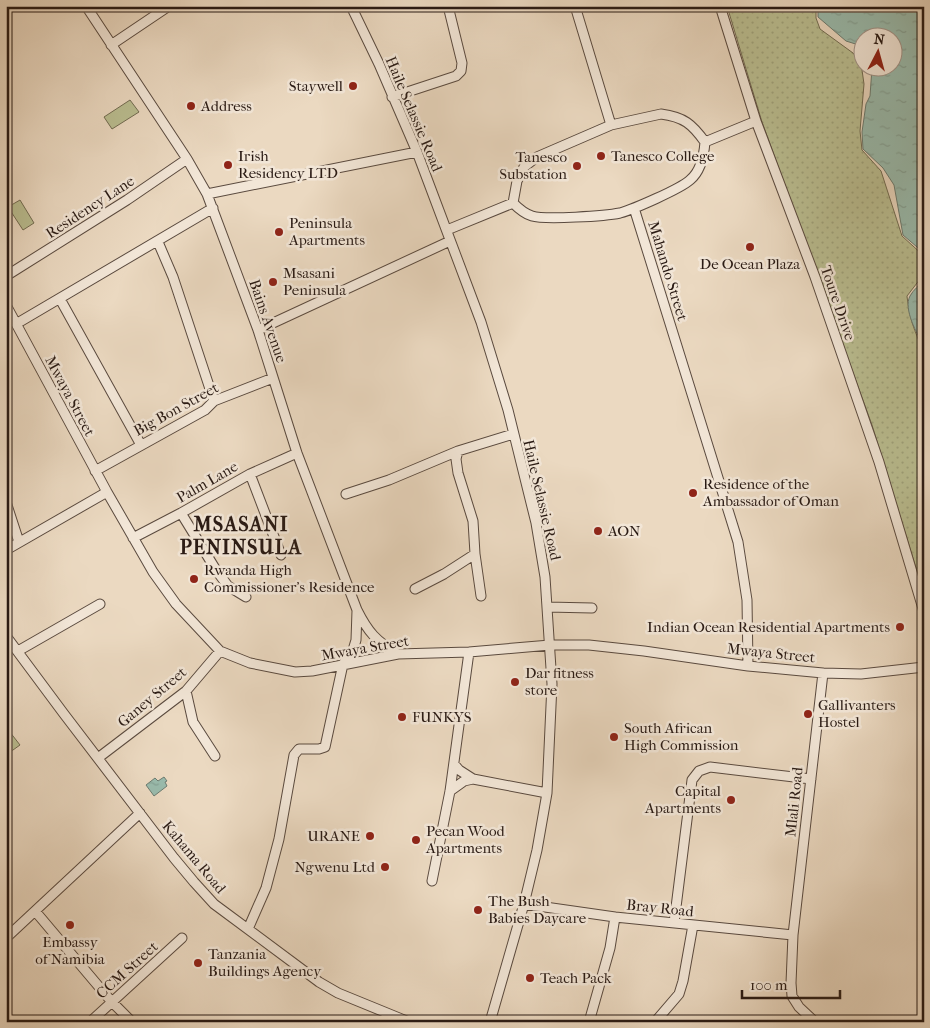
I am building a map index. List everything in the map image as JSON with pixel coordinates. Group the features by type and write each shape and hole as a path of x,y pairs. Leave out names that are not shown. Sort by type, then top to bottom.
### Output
{"street":[{"name":"Bains Avenue","path":"86,6 187,160 207,194 258,330 297,453 357,610 372,636 398,654"},
{"path":"111,45 169,6"},
{"name":"Haile Selassie Road","path":"351,6 417,152 481,322 502,387 536,524 545,577 550,645 552,719 547,792 539,840 524,904 490,1022"},
{"path":"392,97 456,76 461,70 462,63 448,6"},
{"path":"575,6 611,125"},
{"name":"Toure Drive","path":"720,6 756,121 814,277 879,462 924,612"},
{"path":"513,203 517,181 524,167 537,157 611,125 661,114 674,116 686,121 705,142 756,121"},
{"name":"Mahando Street","path":"705,142 702,160 691,180 681,187 634,208 738,542 747,600 748,666"},
{"path":"207,194 417,152"},
{"name":"Residency Lane","path":"6,276 187,160"},
{"path":"513,203 520,210 533,217 620,213 634,208"},
{"path":"447,230 513,203"},
{"path":"16,324 213,208"},
{"path":"258,330 450,240"},
{"path":"158,242 173,277 214,401"},
{"path":"60,299 141,445"},
{"name":"Mwaya Street","path":"6,306 95,471 153,572 176,604 220,651 250,663 295,672 312,672 398,654 470,652 550,645 589,645 748,666 822,673 861,674 924,667"},
{"name":"Big Bon Street","path":"95,471 205,410 214,401 273,378"},
{"path":"346,494 389,480 458,451 513,434"},
{"path":"458,451 456,459 458,473 473,520 475,554 481,596"},
{"name":"Palm Lane","path":"133,538 250,474 297,453"},
{"path":"250,474 281,555"},
{"path":"6,550 107,492"},
{"path":"6,502 19,542"},
{"path":"181,513 228,586 246,596"},
{"path":"415,589 444,574 475,554"},
{"path":"18,651 100,604"},
{"path":"547,607 592,608"},
{"path":"248,929 266,888 279,839 294,755 299,749 319,750 325,747 343,664 353,650 356,640 357,610"},
{"name":"Kahama Road","path":"6,636 140,813 194,882 214,904 290,962 338,993 409,1022"},
{"name":"Ganey Street","path":"98,758 186,691 220,651"},
{"path":"432,881 450,791 470,652"},
{"name":"Mlali Road","path":"815,1022 799,1008 792,996 790,983 793,935 822,673"},
{"path":"186,691 193,722 215,756"},
{"path":"454,764 472,779"},
{"path":"674,923 692,780 699,771 710,767 811,779"},
{"path":"450,791 464,781 472,779 547,792"},
{"path":"6,938 140,813"},
{"name":"Bray Road","path":"524,904 616,917 793,935"},
{"path":"35,911 111,1001 132,1022"},
{"path":"588,1022 610,948 616,917"},
{"path":"655,1022 678,994 683,982 693,925"},
{"name":"CCM Street","path":"90,1022 182,938"}],"shaded area":[{"path":"727,6 816,6 816,18 820,29 852,52 852,78 863,78 860,131 862,150 881,171 902,236 924,256 924,274 907,296 917,337 924,350 924,594 872,425 762,122"},
{"path":"130,100 139,112 112,129 104,117"},
{"path":"20,200 34,223 23,230 8,207"},
{"path":"6,727 20,745 6,755"}],"water":[{"path":"818,6 924,6 924,253 903,235 894,185 883,168 863,149 862,132 866,104 870,96 871,78 902,78 902,28 852,28 852,43 846,41 818,17"},
{"path":"924,280 924,346 912,321 908,301"},
{"path":"164,777 167,781 165,782 167,786 154,796 146,785 155,778 158,781"}],"place":[{"name":"Staywell","path":"353,86"},
{"name":"Address","path":"191,106"},
{"name":"Tanesco College","path":"601,156"},
{"name":"Irish Residency LTD","path":"228,165"},
{"name":"Tanesco Substation","path":"577,166"},
{"name":"Peninsula Apartments","path":"279,232"},
{"name":"De Ocean Plaza","path":"750,247"},
{"name":"Msasani Peninsula","path":"273,282"},
{"name":"Residence of the Ambassador of Oman","path":"693,493"},
{"name":"AON","path":"598,531"},
{"name":"Rwanda High Commissioner's Residence","path":"194,579"},
{"name":"Indian Ocean Residential Apartments","path":"900,627"},
{"name":"Dar fitness store","path":"515,682"},
{"name":"Gallivanters Hostel","path":"808,714"},
{"name":"FUNKYS","path":"402,717"},
{"name":"South African High Commission","path":"614,737"},
{"name":"Capital Apartments","path":"731,800"},
{"name":"URANE","path":"370,836"},
{"name":"Pecan Wood Apartments","path":"416,840"},
{"name":"Ngwenu Ltd","path":"385,867"},
{"name":"The Bush Babies Daycare","path":"478,910"},
{"name":"Embassy of Namibia","path":"70,925"},
{"name":"Tanzania Buildings Agency","path":"198,963"},
{"name":"Teach Pack","path":"530,978"}],"district":[{"name":"MSASANI PENINSULA","path":"241,536"}]}
